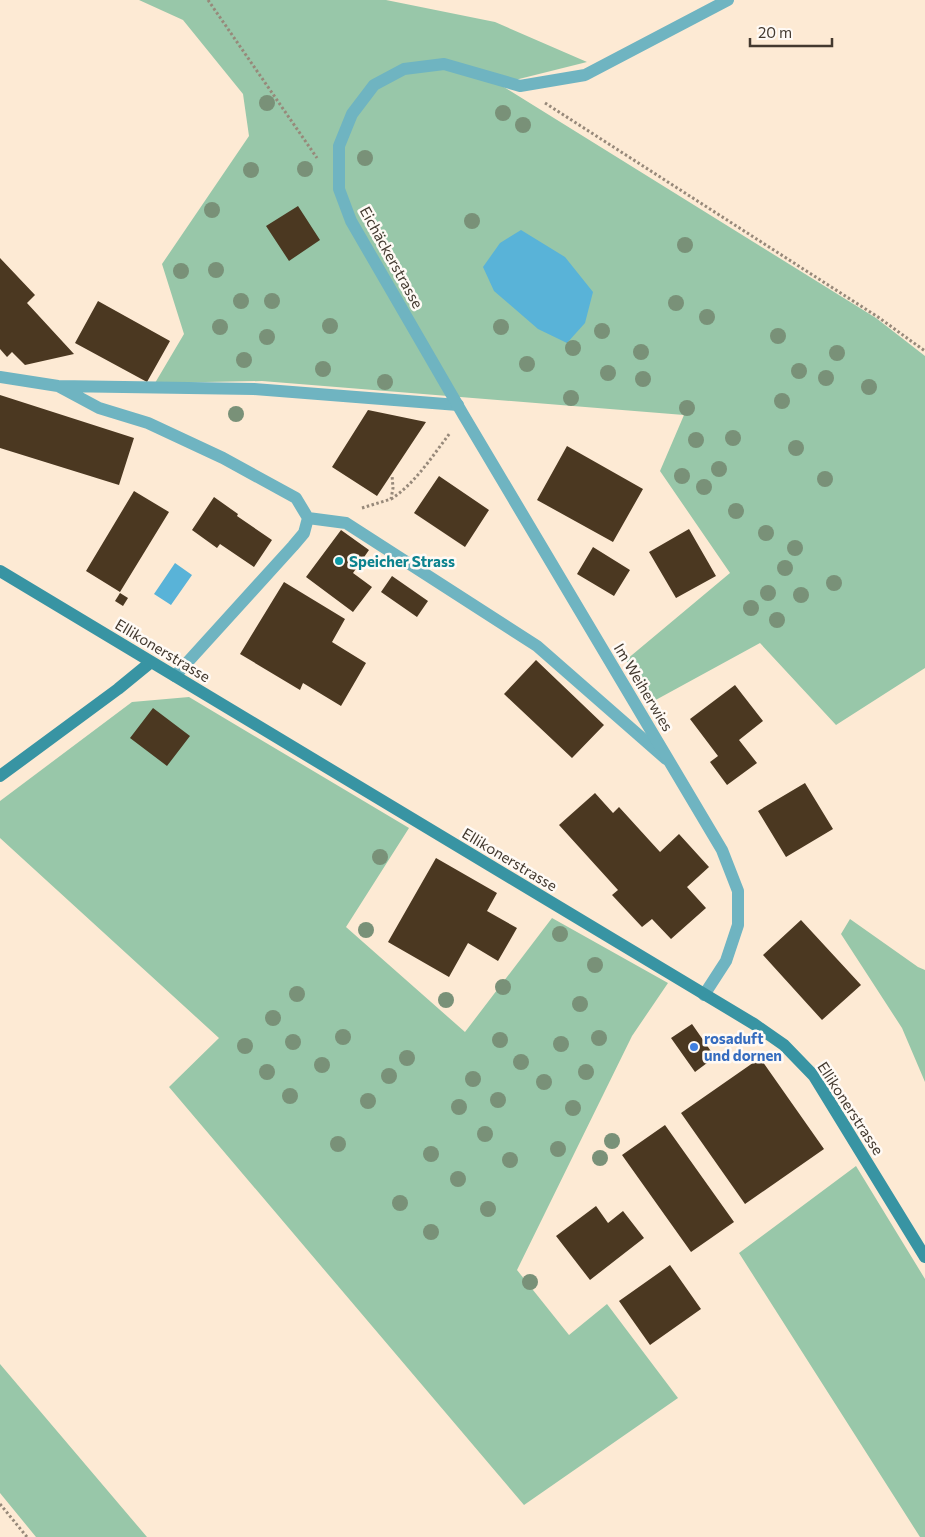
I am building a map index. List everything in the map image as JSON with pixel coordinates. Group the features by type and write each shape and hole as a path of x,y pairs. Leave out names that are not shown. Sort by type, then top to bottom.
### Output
{"street":[{"name":"Eichäckerstrasse","path":"458,405 351,221 339,189 338,146 352,114 374,84 404,69 444,64 520,86 585,75 728,0"},
{"path":"0,377 58,386 254,388 458,405"},
{"path":"58,386 99,408 148,423 223,458 296,498 308,518 304,533 175,676"},
{"name":"Im Weiherwies","path":"458,405 722,850 738,891 738,925 726,961 704,995"},
{"path":"308,518 346,523 537,646 670,763"},
{"name":"Ellikonerstrasse","path":"0,571 754,1024 784,1045 814,1076 925,1257"},
{"path":"0,776 118,689 151,662"}],"path":[{"path":"208,0 339,189"},
{"path":"520,86 878,317 925,351"},
{"path":"370,506 391,499 399,494 418,474 448,436"},
{"path":"391,499 393,488 392,475"},
{"path":"0,1504 27,1537"}],"green space":[{"path":"139,0 386,0 495,22 587,62 499,84 876,318 925,356 925,668 836,725 760,643 652,702 626,660 730,573 660,471 684,415 262,381 155,383 184,334 162,264 249,136 243,94 183,20"},
{"path":"189,697 409,828 346,927 465,1032 552,918 668,983 632,1036 517,1270 569,1335 607,1304 678,1398 524,1505 169,1087 219,1038 0,838 0,801 132,702"},
{"path":"850,919 925,970 925,1082 902,1028 841,934"},
{"path":"856,1166 925,1279 925,1537 920,1537 739,1253"},
{"path":"0,1364 147,1537 36,1537 0,1493"}],"water":[{"path":"521,230 565,257 593,292 585,323 567,343 538,329 494,291 483,267 500,243"},
{"path":"175,563 192,575 171,605 154,594"}],"building":[{"path":"298,206 320,240 289,261 266,226"},
{"path":"0,258 35,295 27,303 74,354 25,365 12,352 7,357 0,349"},
{"path":"98,301 170,341 147,382 75,343"},
{"path":"0,395 134,438 119,485 0,448"},
{"path":"368,410 426,422 377,496 332,467"},
{"path":"567,446 643,489 613,542 537,500"},
{"path":"439,476 489,510 465,547 414,513"},
{"path":"134,491 169,512 120,592 86,571"},
{"path":"214,497 238,514 237,516 272,540 254,567 220,544 217,548 192,530"},
{"path":"689,529 716,576 676,598 649,552"},
{"name":"Speicher Strass","path":"341,530 369,550 353,573 372,587 353,612 306,577"},
{"path":"593,547 630,570 614,596 577,574"},
{"path":"392,576 428,601 417,617 381,592"},
{"path":"284,582 345,619 332,642 366,663 341,706 303,683 300,690 240,654"},
{"path":"120,593 128,598 123,606 115,601"},
{"path":"536,660 604,725 572,758 504,694"},
{"path":"735,685 763,721 739,740 757,763 727,785 710,762 718,756 690,719"},
{"path":"153,708 190,736 167,766 130,738"},
{"path":"805,783 833,829 786,857 758,811"},
{"path":"595,793 613,813 619,807 660,852 679,834 709,867 687,887 706,908 671,939 652,919 642,927 612,895 618,890 559,825"},
{"path":"436,858 497,893 487,911 517,928 498,961 468,943 449,977 388,942"},
{"path":"801,920 861,985 822,1020 763,955"},
{"path":"692,1024 715,1057 695,1072 671,1038"},
{"path":"760,1058 824,1149 745,1204 681,1113"},
{"path":"665,1125 734,1222 691,1252 622,1155"},
{"path":"596,1206 608,1223 623,1211 644,1238 590,1280 556,1236"},
{"path":"670,1265 701,1309 650,1345 619,1301"}],"place":[{"name":"Speicher Strass","path":"339,561"},
{"name":"rosaduft und dornen","path":"694,1047"}]}
